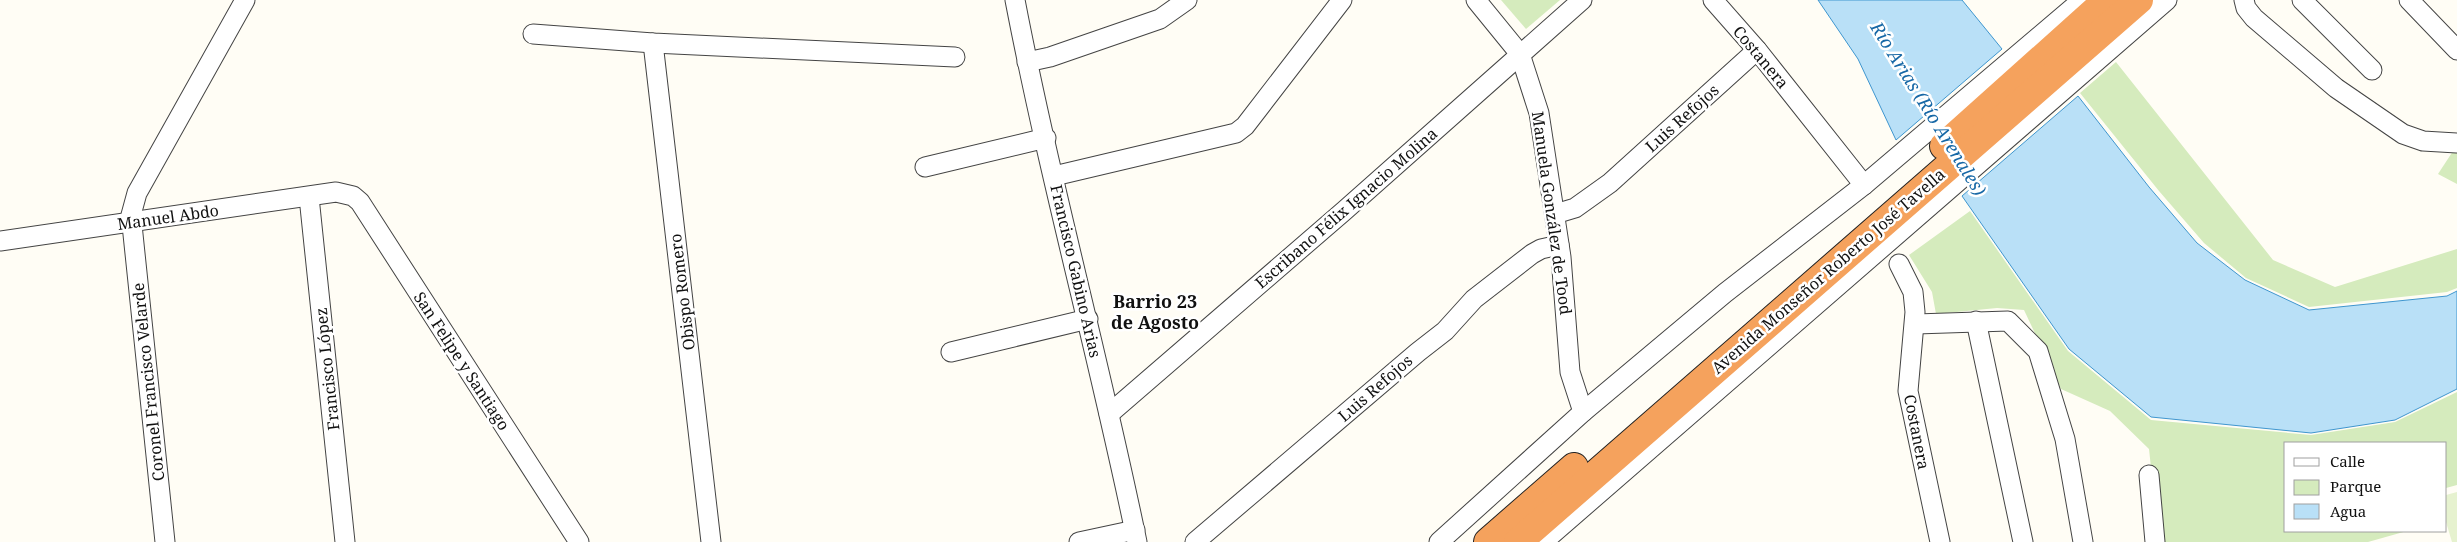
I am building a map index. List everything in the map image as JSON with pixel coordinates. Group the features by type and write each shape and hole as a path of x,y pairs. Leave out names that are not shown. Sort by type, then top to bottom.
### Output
{"highway":[{"name":"Avenida Monseñor Roberto José Tavella","path":"1518,542 1890,203 2103,15 2139,0"},
{"name":"Avenida Monseñor Roberto José Tavella","path":"1488,542 1890,203"}],"street":[{"name":"Coronel Francisco Velarde","path":"165,542 131,222 133,204 137,193 245,0"},
{"name":"Francisco Gabino Arias","path":"1015,0 1027,62 1088,319 1136,536"},
{"path":"1027,62 1050,57 1160,19 1187,0"},
{"path":"1054,176 1236,132 1245,126 1342,0"},
{"name":"Manuela González de Tood","path":"1476,0 1520,54 1539,113 1559,245 1570,372 1583,412"},
{"name":"Escribano Félix Ignacio Molina","path":"1109,414 1344,211 1582,0"},
{"name":"Costanera","path":"1714,0 1890,203"},
{"path":"1543,542 1890,203 2103,15 2167,0"},
{"path":"2244,0 2246,8 2254,18 2328,82 2388,124 2403,134 2423,141 2457,143"},
{"path":"2302,0 2372,70"},
{"path":"2409,0 2457,50"},
{"path":"533,34 956,57"},
{"name":"Obispo Romero","path":"653,42 711,542"},
{"name":"Luis Refojos","path":"1555,214 1575,208 1610,183 1757,50"},
{"path":"925,167 1046,138"},
{"name":"Manuel Abdo","path":"0,241 336,192"},
{"name":"San Felipe y Santiago","path":"336,192 353,196 360,202 579,542"},
{"name":"Francisco López","path":"309,196 346,542"},
{"path":"1439,542 1583,412 1760,264 1890,203"},
{"name":"Luis Refojos","path":"1195,542 1445,331 1474,299 1541,248 1559,245"},
{"name":"Costanera","path":"1900,264 1914,292 1916,324 1908,391 1940,542"},
{"path":"951,352 1088,319"},
{"path":"1976,320 2023,542"},
{"path":"1916,324 1976,320 2008,321 2038,351 2065,439 2082,542"},
{"path":"2149,475 2155,542"},
{"path":"1079,542 1136,536"}],"green space":[{"path":"1501,0 1560,0 1526,29"},
{"path":"2116,62 2273,260 2335,287 2457,249 2457,288 2447,292 2309,307 2246,278 2204,243 2159,191 2080,93"},
{"path":"2457,145 2457,184 2438,174"},
{"path":"1970,211 2068,351 2151,420 2311,435 2395,422 2457,392 2457,485 2447,488 2447,442 2284,442 2284,532 2403,532 2368,542 2159,542 2149,449 2110,411 2061,389 2024,310 1997,308 1936,314 1932,292 1909,255"},
{"path":"2457,492 2457,542 2452,542 2447,525 2447,495"}],"water":[{"name":"Río Arias (Río Arenales)","path":"1818,0 1962,0 2002,49 1896,140 1858,59"},
{"path":"2078,96 2149,187 2197,243 2245,280 2309,310 2447,296 2457,291 2457,389 2395,420 2311,433 2151,417 2069,349 1962,196"}],"district":[{"name":"Barrio 23 de Agosto","path":"1155,312"}]}
